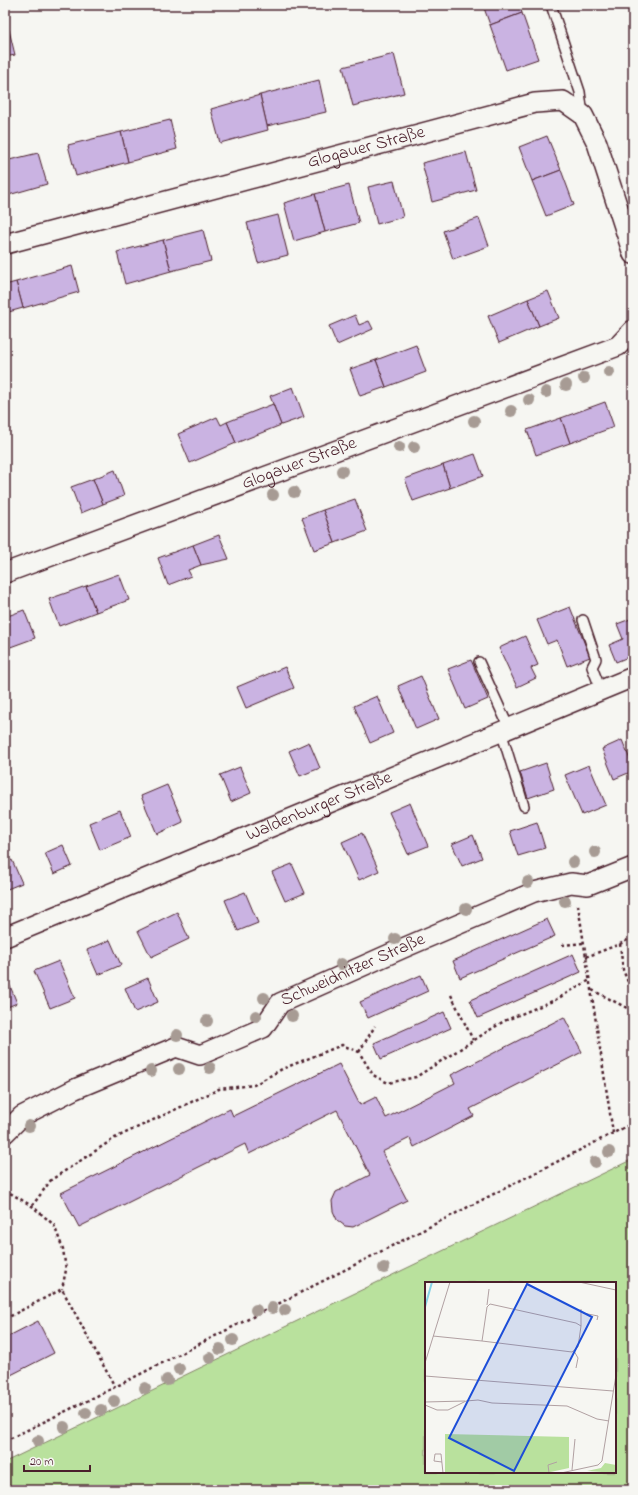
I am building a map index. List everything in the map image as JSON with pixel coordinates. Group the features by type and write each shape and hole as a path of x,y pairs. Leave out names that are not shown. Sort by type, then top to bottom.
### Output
{"street":[{"name":"Glogauer Straße","path":"5,244 535,103 563,101 583,115 597,143 633,254"},
{"name":"Glogauer Straße","path":"5,573 618,346 632,333"},
{"name":"Waldenburger Straße","path":"5,937 633,677"},
{"name":"Schweidnitzer Straße","path":"5,1133 22,1116 75,1089 176,1047 200,1055 263,1028 280,1004 401,949 534,892 571,883 588,885 633,867"}],"lane":[{"path":"551,5 580,92 583,115"},
{"path":"583,620 596,659 592,667 601,690"},
{"path":"479,662 505,730 524,806"}],"path":[{"path":"571,883 579,908 613,1133"},
{"path":"586,957 620,944 633,937"},
{"path":"562,945 584,943"},
{"path":"620,944 623,970 633,994"},
{"path":"32,1206 51,1180 115,1138 219,1089 254,1085 282,1069 342,1045 358,1052 373,1075 388,1083 416,1077 504,1021 555,1000 590,980"},
{"path":"591,990 633,1011"},
{"path":"451,995 473,1040"},
{"path":"358,1052 375,1026"},
{"path":"5,1441 115,1387 633,1123"},
{"path":"5,1190 32,1206 54,1225 63,1249 66,1270 62,1289 115,1387"},
{"path":"5,1319 62,1289"}],"green space":[{"path":"633,1159 633,1490 5,1490 5,1462"}],"building":[{"path":"483,5 519,5 522,13 490,25"},
{"path":"629,5 633,5 633,18"},
{"path":"522,13 538,59 506,70 490,25"},
{"path":"9,30 15,55 5,57 5,31"},
{"path":"394,54 404,93 353,106 343,67"},
{"path":"319,80 326,112 267,126 260,95"},
{"path":"260,95 268,130 220,143 211,109"},
{"path":"170,120 177,149 128,162 121,132"},
{"path":"121,132 128,162 76,176 68,145"},
{"path":"547,136 561,170 532,181 519,147"},
{"path":"466,152 476,190 432,202 422,163"},
{"path":"38,153 47,184 5,196 5,161"},
{"path":"561,170 574,205 546,216 532,181"},
{"path":"394,181 403,217 377,224 368,187"},
{"path":"349,185 359,223 325,232 315,194"},
{"path":"315,194 325,232 294,241 284,203"},
{"path":"278,215 288,255 258,263 247,223"},
{"path":"479,218 489,246 453,259 443,231"},
{"path":"203,230 211,261 171,271 163,240"},
{"path":"163,240 171,271 125,284 117,252"},
{"path":"72,266 79,292 23,308 16,282"},
{"path":"16,282 23,308 5,313 5,285"},
{"path":"548,291 559,318 539,326 528,299"},
{"path":"528,299 539,326 499,343 488,316"},
{"path":"355,315 359,325 369,321 373,329 337,345 329,326"},
{"path":"416,345 426,372 386,387 376,360"},
{"path":"376,360 386,387 360,396 350,369"},
{"path":"293,387 304,417 281,425 270,396"},
{"path":"605,402 614,427 570,443 561,418"},
{"path":"273,404 281,425 236,443 227,422"},
{"path":"217,417 221,425 227,422 236,443 190,463 178,434"},
{"path":"561,418 570,443 536,455 527,430"},
{"path":"475,454 483,476 450,488 443,465"},
{"path":"443,465 450,488 413,501 405,479"},
{"path":"115,470 124,496 103,504 93,479"},
{"path":"93,479 103,504 81,513 71,487"},
{"path":"355,499 367,531 335,543 323,510"},
{"path":"323,510 335,543 314,550 302,518"},
{"path":"219,535 229,559 201,565 193,545"},
{"path":"193,545 201,565 188,570 191,576 168,585 158,558"},
{"path":"119,574 129,600 96,612 86,586"},
{"path":"86,586 96,612 59,626 49,599"},
{"path":"570,607 590,657 567,666 557,640 547,644 537,620"},
{"path":"24,610 35,638 5,649 5,617"},
{"path":"633,618 633,655 616,662 609,645 623,639 617,624"},
{"path":"525,636 538,665 531,668 536,678 517,687 499,648"},
{"path":"471,660 488,699 465,709 448,669"},
{"path":"285,667 294,688 246,708 237,687"},
{"path":"421,676 439,719 416,729 398,686"},
{"path":"377,696 393,733 370,743 354,706"},
{"path":"622,740 633,767 633,771 614,779 602,749"},
{"path":"309,742 320,768 300,776 289,751"},
{"path":"546,763 554,789 528,798 520,772"},
{"path":"589,765 606,805 582,815 565,775"},
{"path":"240,767 251,793 231,802 220,775"},
{"path":"167,785 183,822 157,834 141,796"},
{"path":"410,803 428,846 408,854 389,812"},
{"path":"120,810 131,837 100,850 89,823"},
{"path":"537,822 545,848 518,856 510,831"},
{"path":"362,833 379,871 359,880 342,842"},
{"path":"473,835 482,858 462,866 452,844"},
{"path":"63,845 72,866 54,874 45,853"},
{"path":"12,860 22,883 5,890 5,863"},
{"path":"292,864 305,893 285,901 272,872"},
{"path":"245,892 258,923 238,931 225,900"},
{"path":"177,912 189,939 151,957 138,931"},
{"path":"547,919 555,936 460,978 453,961"},
{"path":"110,940 121,965 98,975 87,950"},
{"path":"573,954 581,972 478,1018 470,1000"},
{"path":"59,961 75,998 50,1008 34,971"},
{"path":"421,975 428,991 368,1018 360,1002"},
{"path":"148,978 158,1002 135,1012 125,988"},
{"path":"8,981 17,1003 5,1008 5,982"},
{"path":"444,1012 451,1028 381,1059 374,1043"},
{"path":"564,1017 582,1052 470,1109 474,1116 414,1147 410,1138 382,1152 407,1200 353,1227 345,1226 337,1220 333,1211 332,1201 336,1192 370,1175 337,1110 249,1154 245,1144 79,1227 61,1193 230,1109 233,1116 339,1064 360,1105 376,1097 386,1118 455,1083 451,1075"},
{"path":"38,1321 54,1353 5,1378 5,1338"}]}
